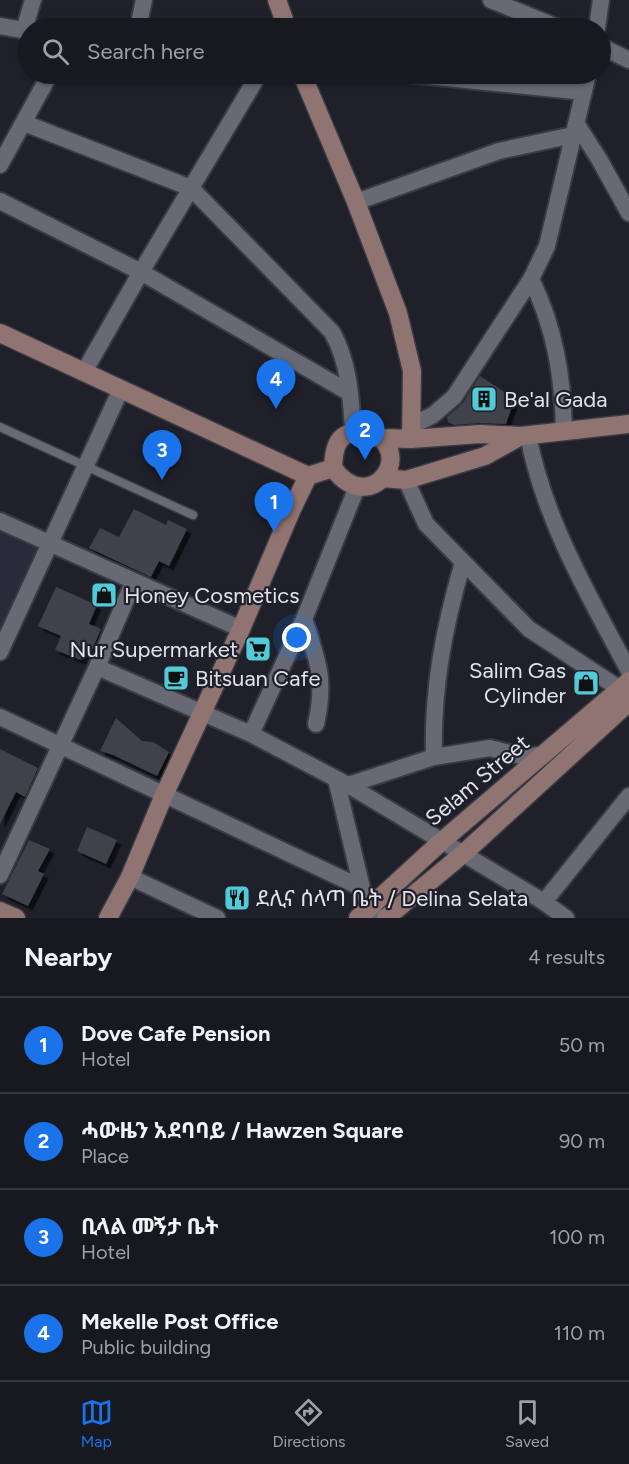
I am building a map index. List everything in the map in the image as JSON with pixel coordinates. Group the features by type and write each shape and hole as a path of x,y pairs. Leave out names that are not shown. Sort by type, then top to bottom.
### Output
{"street":[{"path":"29,18 33,0"},
{"path":"140,18 144,0"},
{"path":"278,0 284,18"},
{"path":"491,0 535,18"},
{"path":"599,18 602,0"},
{"path":"0,26 18,29"},
{"path":"611,51 629,60"},
{"path":"0,165 45,84"},
{"path":"84,372 253,84"},
{"path":"306,84 356,202 398,314 412,371 412,432"},
{"path":"505,84 584,92"},
{"path":"412,432 454,397 531,279 547,246 586,84"},
{"path":"24,123 191,188 332,332 343,354 350,393 353,431"},
{"path":"356,202 499,151 574,129"},
{"path":"574,129 599,159 629,213"},
{"path":"0,201 141,272 350,393"},
{"path":"531,279 540,298 559,364 564,430"},
{"path":"0,333 308,476 333,468"},
{"path":"0,652 121,389"},
{"path":"383,438 412,432 524,436 629,424"},
{"path":"383,478 391,460 383,438 366,430 353,431 344,435 337,442 333,452 333,468 348,484 367,487 383,478 406,480 485,456 524,436"},
{"path":"524,436 549,510 583,585 629,671"},
{"path":"108,918 130,877 308,476"},
{"path":"406,480 426,524 530,629 627,693"},
{"path":"250,734 304,619 357,487"},
{"path":"0,521 242,629"},
{"path":"434,757 433,708 438,663 447,614 463,562"},
{"path":"0,875 98,667 134,581"},
{"path":"304,619 316,656 322,685 321,704 316,724"},
{"path":"98,667 250,734 342,782 464,853 566,918"},
{"name":"Selam Street","path":"369,915 442,841 546,754 627,693"},
{"name":"Selam Street","path":"386,918 464,853 627,693"},
{"path":"0,717 362,888"},
{"path":"342,782 434,757 490,748 525,757 546,754"},
{"path":"342,782 369,915"},
{"path":"544,902 629,796"},
{"path":"130,877 218,918"},
{"path":"0,911 16,918"}],"lane":[{"path":"0,428 193,515"}],"shaded area":[{"path":"0,530 43,550 0,643"}],"building":[{"name":"Be'al Gada","path":"480,376 506,393 513,403 506,424 454,425 448,422 447,417 463,403"},
{"path":"134,509 166,525 168,520 187,529 169,566 159,561 151,577 89,548 100,528 119,537"},
{"path":"56,587 97,605 89,624 101,629 91,652 85,650 81,660 55,650 61,636 38,626"},
{"path":"116,718 142,741 153,742 169,752 157,776 100,751"},
{"path":"0,749 38,768 25,797 16,792 0,824"},
{"path":"87,827 117,840 106,864 77,851"},
{"path":"29,840 50,849 38,871 44,874 28,906 2,894"}],"place":[{"name":"Be'al Gada","path":"484,399"},
{"name":"Mekelle Post Office","path":"276,409"},
{"name":"ሓውዜን አደባባይ / Hawzen Square","path":"365,460"},
{"name":"ቢላል መኝታ ቤት","path":"162,480"},
{"name":"Dove Cafe Pension","path":"274,532"},
{"name":"Honey Cosmetics","path":"104,595"},
{"name":"Nur Supermarket","path":"258,649"},
{"name":"Bitsuan Cafe","path":"176,678"},
{"name":"Salim Gas Cylinder","path":"586,683"},
{"name":"ደሊና ሰላጣ ቤት / Delina Selata","path":"237,898"}]}
